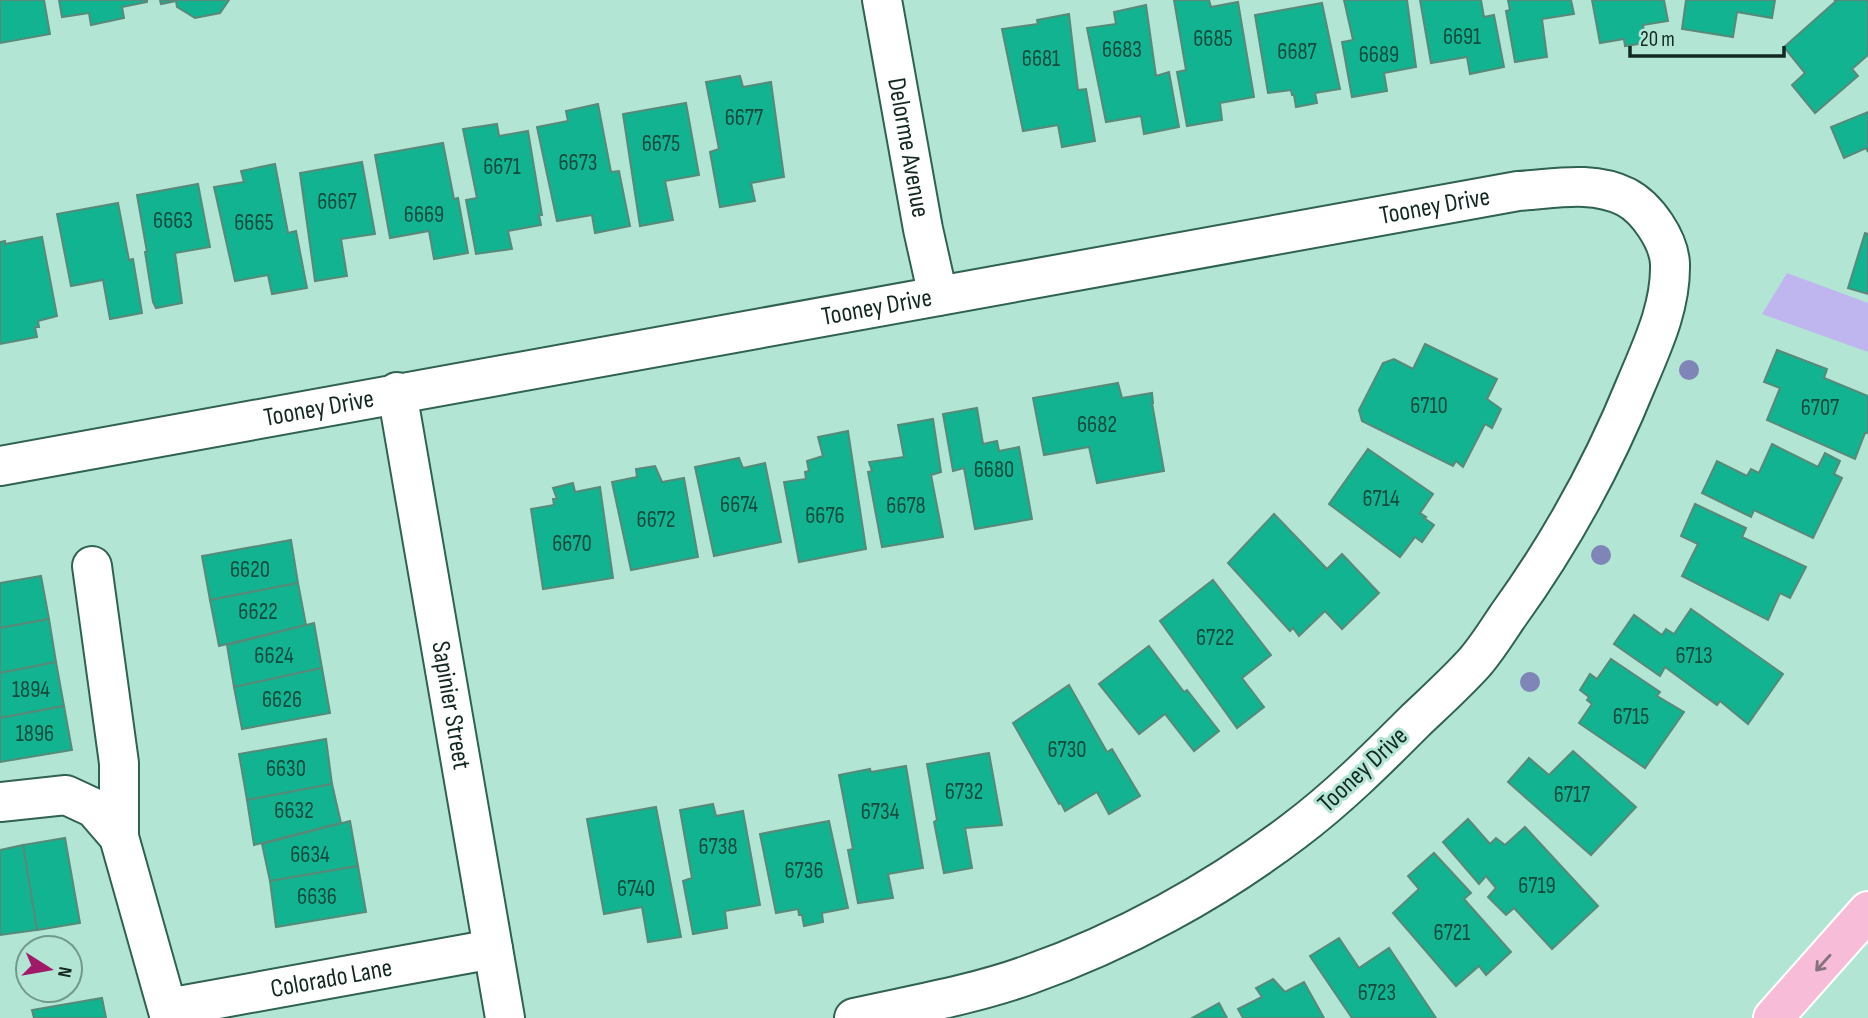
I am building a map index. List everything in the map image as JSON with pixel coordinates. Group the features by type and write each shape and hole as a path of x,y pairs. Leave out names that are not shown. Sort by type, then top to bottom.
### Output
{"main road":[{"path":"1773,1018 1868,911"}],"street":[{"name":"Delorme Avenue","path":"882,0 923,229 938,296"},
{"name":"Tooney Drive","path":"0,466 1518,191 1591,186 1628,198 1648,216 1664,240 1670,260 1668,294 1658,331 1622,419 1579,506 1529,587 1475,662 1356,780 1295,831 1231,874 1161,915 1090,951 1026,975 960,995 854,1018"},
{"name":"Sapinier Street","path":"397,392 505,1018"},
{"path":"92,566 119,763 119,836"},
{"name":"Colorado Lane","path":"0,802 66,795 94,808 119,836 169,1013 493,949"}],"shaded area":[{"path":"1787,273 1868,303 1868,352 1762,314"}],"building":[{"path":"0,0 44,0 50,34 0,43"},
{"path":"59,0 147,2 122,7 124,18 91,25 89,13 62,17"},
{"path":"160,0 229,0 220,13 195,18 177,7 176,1 161,4"},
{"path":"1174,0 1209,0 1211,7 1238,2 1254,97 1220,103 1222,120 1187,126 1177,72 1186,70"},
{"path":"1344,0 1407,0 1416,67 1384,73 1387,91 1352,97 1342,42 1353,40"},
{"path":"1420,0 1481,0 1484,17 1494,15 1504,67 1470,74 1467,57 1431,63"},
{"path":"1508,0 1571,0 1574,14 1542,19 1547,57 1515,62 1506,11 1510,10"},
{"path":"1592,0 1664,0 1668,21 1643,25 1646,43 1625,46 1624,39 1600,43"},
{"path":"1686,0 1775,0 1772,18 1737,12 1733,37 1682,29"},
{"path":"1834,0 1868,0 1868,55 1852,69 1858,76 1815,113 1792,85 1805,73 1784,47 1836,1"},
{"path":"1322,3 1340,89 1315,93 1317,103 1296,107 1291,90 1268,93 1255,15"},
{"path":"1146,5 1156,76 1169,72 1179,127 1144,134 1141,116 1106,122 1087,28 1116,24 1114,12"},
{"path":"1069,14 1078,90 1086,89 1095,141 1062,147 1058,125 1023,131 1002,29 1038,24 1037,20"},
{"path":"740,76 743,87 771,82 784,177 751,183 755,201 720,207 710,152 719,149 706,82"},
{"path":"686,103 699,175 665,181 673,220 640,226 623,114"},
{"path":"598,104 611,172 619,171 630,226 595,233 592,215 557,221 537,127 568,121 566,111"},
{"path":"1868,112 1868,152 1866,148 1844,158 1831,127"},
{"path":"497,124 499,136 528,131 542,215 539,215 541,225 508,231 512,249 476,254 466,200 477,198 463,129"},
{"path":"443,143 454,199 458,198 468,253 434,259 429,231 390,238 375,155"},
{"path":"362,162 375,234 341,239 347,276 315,281 300,173"},
{"path":"275,164 288,233 296,231 307,288 272,294 268,275 235,281 214,187 244,182 241,171"},
{"path":"198,184 210,247 175,253 182,303 156,308 137,195"},
{"path":"118,203 129,260 133,259 142,313 110,319 103,280 71,286 57,214"},
{"path":"1865,233 1868,234 1868,294 1848,288"},
{"path":"42,237 57,316 38,321 39,327 35,327 37,337 0,344 0,242 5,241 5,244"},
{"path":"1425,344 1497,379 1487,399 1501,409 1492,428 1485,424 1463,467 1456,461 1453,466 1362,421 1359,410 1383,363 1394,359 1413,369"},
{"path":"1777,350 1827,369 1824,378 1868,396 1868,433 1865,433 1855,459 1767,420 1780,388 1764,382"},
{"path":"1118,383 1122,398 1152,393 1164,471 1097,483 1089,447 1044,455 1033,398"},
{"path":"977,408 983,444 997,441 999,451 1019,447 1032,519 975,529 964,468 953,471 943,414"},
{"path":"933,419 941,472 931,475 943,537 882,547 868,472 872,471 869,462 904,457 898,425"},
{"path":"848,431 866,549 799,562 784,482 806,479 805,472 809,471 807,461 823,456 818,437"},
{"path":"1772,444 1818,467 1825,453 1840,461 1834,474 1842,478 1813,538 1754,510 1751,517 1702,493 1717,461 1747,476 1751,469 1759,473"},
{"path":"1368,449 1433,494 1420,513 1434,525 1422,542 1415,537 1400,557 1329,504"},
{"path":"739,458 743,468 765,463 781,542 714,556 695,467"},
{"path":"655,466 662,482 684,478 698,557 631,570 612,482 637,477 636,469"},
{"path":"573,483 575,492 600,487 613,578 543,589 531,509 554,505 553,499 557,499 553,488"},
{"path":"1695,504 1746,528 1742,537 1806,567 1790,598 1780,593 1768,620 1682,576 1698,544 1681,536"},
{"path":"1274,514 1327,569 1342,554 1379,593 1342,629 1325,611 1299,636 1293,628 1290,631 1228,563"},
{"path":"291,540 298,583 210,600 202,556"},
{"path":"41,576 49,619 0,628 0,583"},
{"path":"1213,580 1271,655 1242,678 1264,707 1237,728 1160,621"},
{"path":"298,583 306,625 219,646 210,600"},
{"path":"1691,609 1783,674 1748,724 1720,701 1717,705 1665,667 1660,676 1614,644 1634,615 1662,635 1666,629 1674,634"},
{"path":"49,619 56,662 0,673 0,628"},
{"path":"314,623 322,668 234,687 227,645"},
{"path":"1149,646 1184,692 1187,690 1219,731 1194,751 1165,714 1139,734 1099,684"},
{"path":"1611,659 1660,692 1657,696 1684,712 1645,768 1579,723 1592,704 1587,700 1589,697 1580,690 1590,674 1597,679"},
{"path":"56,662 64,706 0,718 0,673"},
{"path":"322,668 330,713 242,729 234,687"},
{"path":"1069,685 1107,752 1112,749 1140,796 1109,814 1097,792 1065,811 1013,723"},
{"path":"64,706 72,750 0,762 0,718"},
{"path":"326,739 332,784 247,800 239,754"},
{"path":"1573,751 1636,807 1591,855 1508,782 1529,758 1549,775"},
{"path":"989,753 1002,825 965,828 972,868 944,873 927,764"},
{"path":"906,766 923,868 888,874 893,898 858,903 848,850 853,849 839,775"},
{"path":"332,784 341,823 254,845 247,800"},
{"path":"713,804 716,816 743,811 760,905 725,911 727,928 693,934 683,881 692,878 680,810"},
{"path":"656,807 681,937 648,942 642,907 604,914 587,819"},
{"path":"1468,819 1490,844 1496,838 1505,845 1525,827 1598,906 1552,949 1514,908 1506,915 1488,897 1496,888 1486,876 1479,884 1443,842"},
{"path":"350,821 358,866 270,881 262,844"},
{"path":"829,821 848,908 822,913 823,922 804,926 798,909 776,913 760,834"},
{"path":"65,838 80,923 37,930 23,845"},
{"path":"23,845 37,930 0,935 0,850"},
{"path":"1434,853 1471,893 1464,899 1511,952 1486,975 1479,966 1456,986 1393,913 1419,889 1408,876"},
{"path":"358,866 366,912 276,927 270,881"},
{"path":"1339,938 1359,968 1389,948 1436,1018 1352,1018 1310,956"},
{"path":"1273,979 1285,992 1304,982 1324,1018 1243,1018 1238,1009 1262,997 1256,988"},
{"path":"102,998 106,1018 34,1018 32,1010 84,1004 84,1001"},
{"path":"1219,1003 1227,1018 1192,1018"}]}
